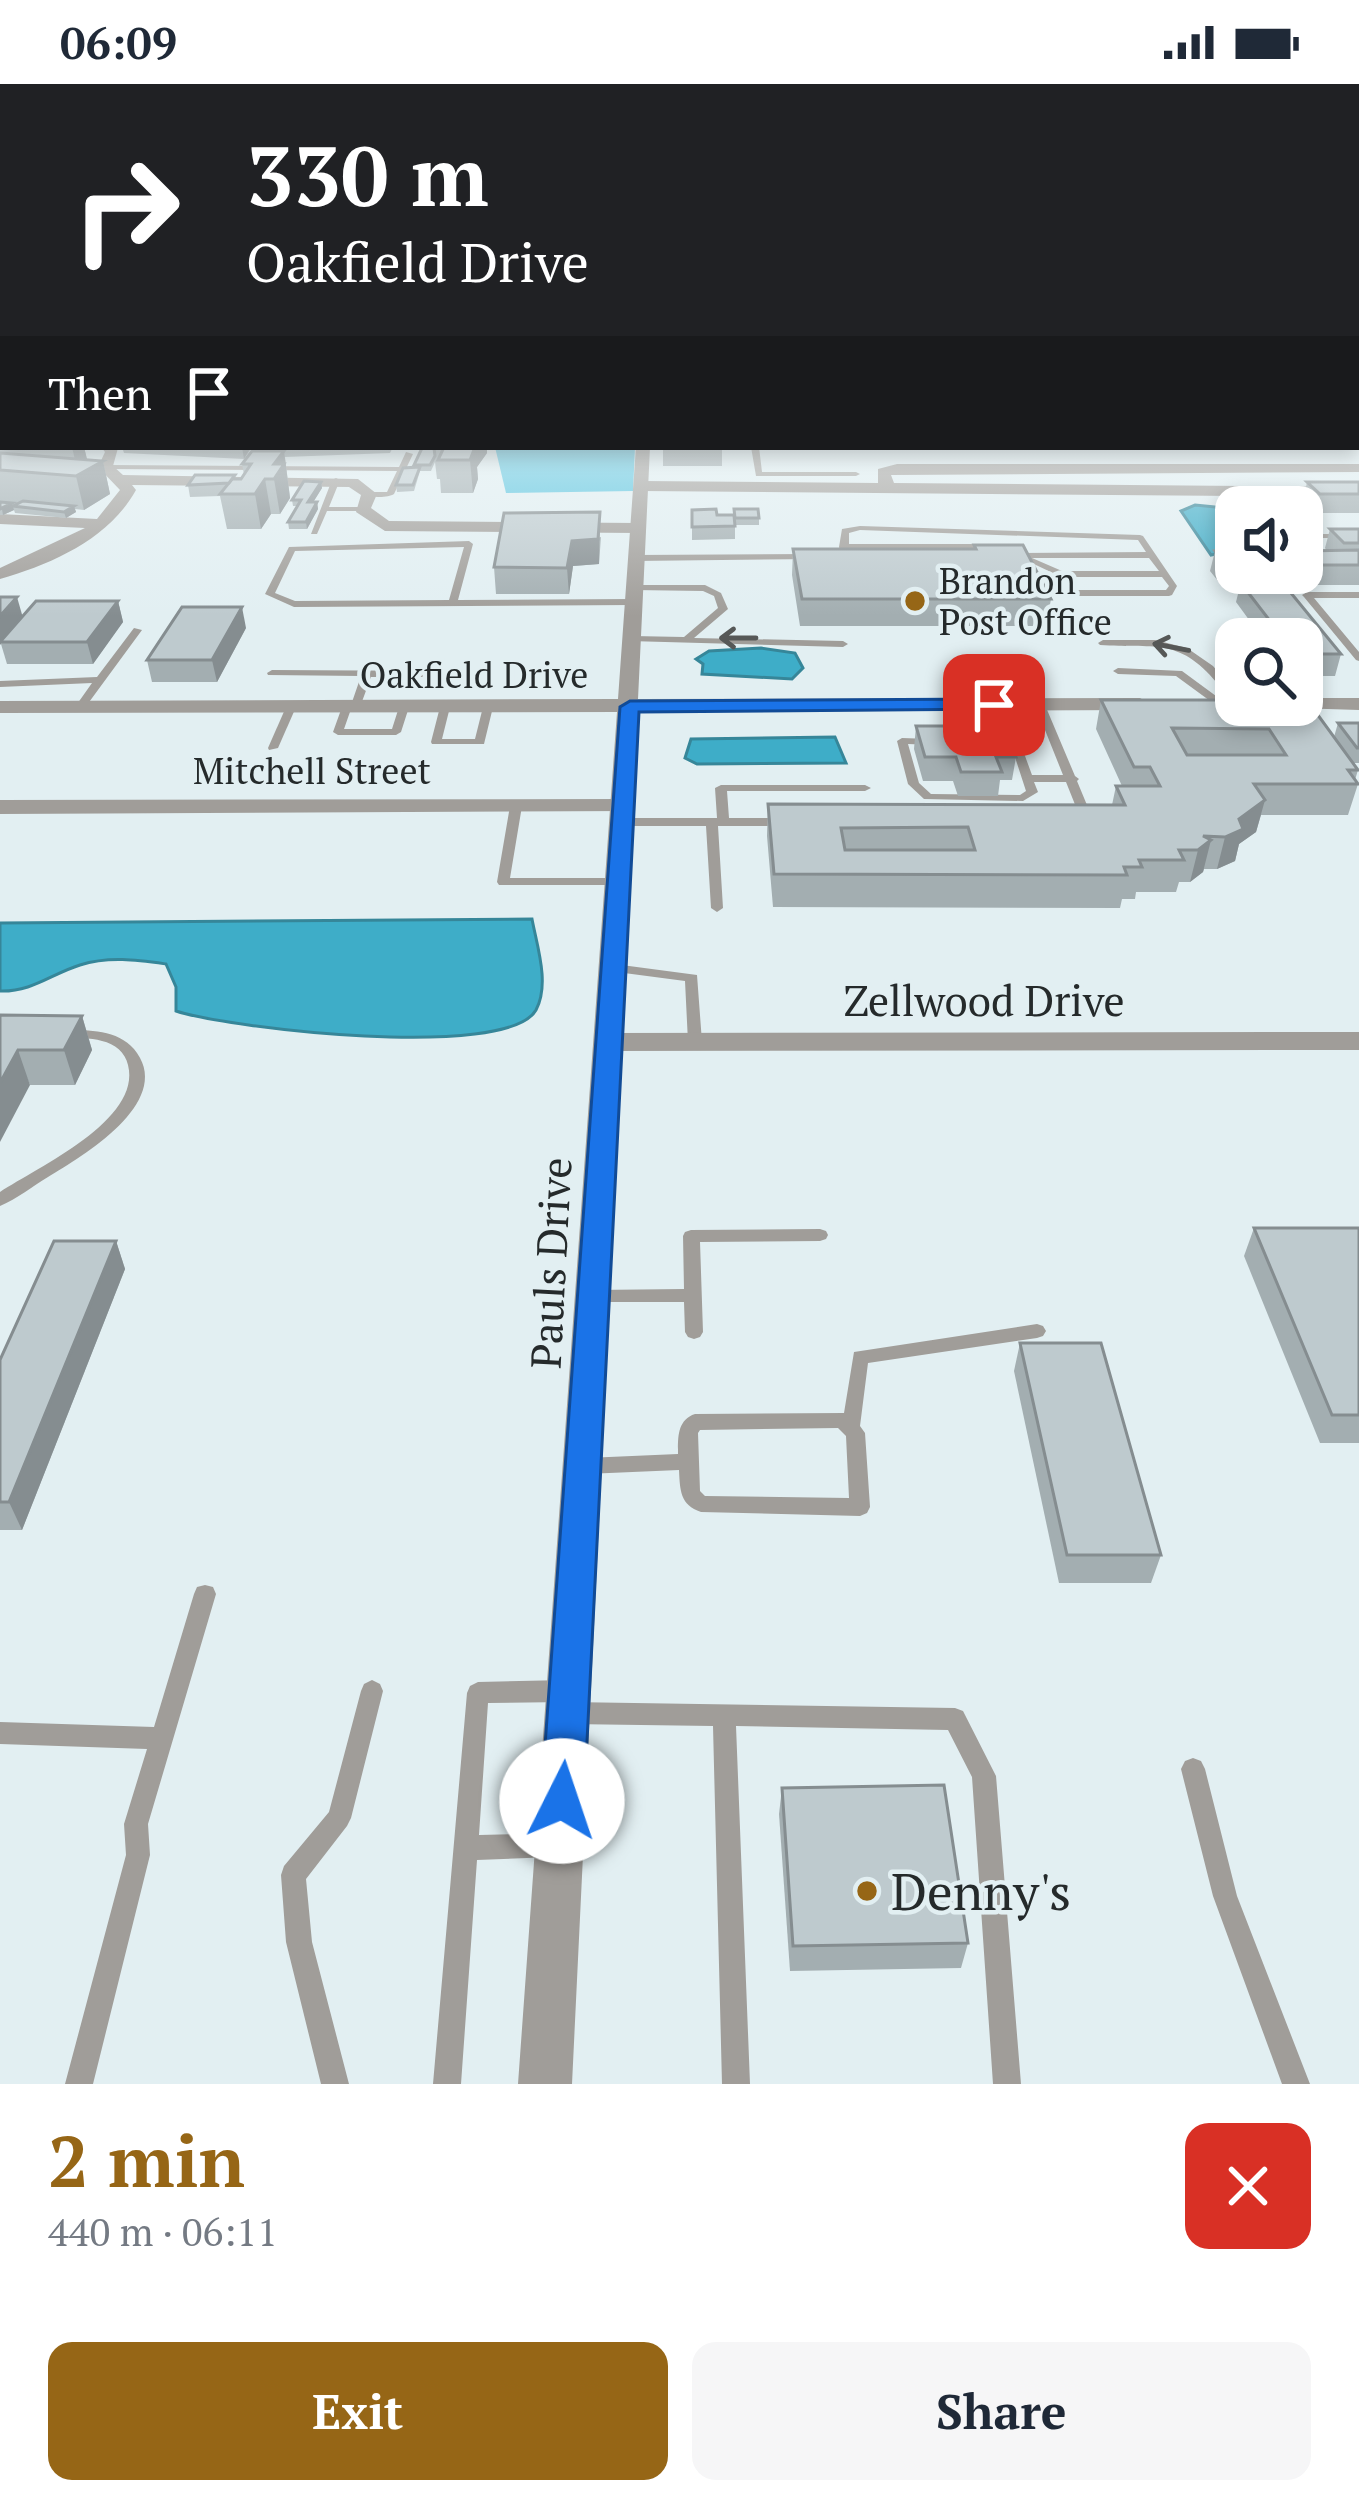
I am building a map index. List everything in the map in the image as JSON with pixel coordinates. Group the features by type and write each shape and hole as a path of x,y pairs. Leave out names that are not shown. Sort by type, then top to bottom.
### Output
{"street":[{"path":"0,574 101,524 123,504 128,490 112,473 112,450"},
{"name":"Pauls Drive","path":"545,2084 643,450"},
{"path":"940,450 961,491"},
{"path":"1182,450 1215,490"},
{"path":"888,491 883,472 948,468 1359,468"},
{"path":"112,473 313,474 353,482 385,526 635,569"},
{"path":"642,485 1215,491"},
{"path":"1323,492 1359,492"},
{"path":"0,519 101,524"},
{"name":"Oakfield Drive","path":"0,707 1215,704"},
{"path":"1323,704 1359,704"},
{"name":"Mitchell Street","path":"0,807 516,806 623,814"},
{"name":"Zellwood Drive","path":"608,1042 1359,1041"}],"lane":[{"path":"755,450 759,474 856,474"},
{"path":"314,532 327,509 390,494 409,454"},
{"path":"313,474 402,469"},
{"path":"327,509 324,503 336,480"},
{"path":"453,603 469,544 292,549 270,594 294,604 453,603 635,569 845,555 845,531 860,528 985,528 1060,574 1165,574"},
{"path":"1323,536 1359,536"},
{"path":"843,548 1011,547 1140,538 1173,586 1169,592 1074,592 1065,588 1060,574"},
{"path":"1011,547 1151,554"},
{"path":"951,548 958,566"},
{"path":"798,558 807,568 849,568"},
{"path":"635,569 718,595 723,609 688,638"},
{"path":"1359,595 1306,595 1359,658"},
{"path":"80,707 137,630"},
{"path":"632,639 843,644"},
{"path":"1103,643 1192,651 1222,683 1229,704 1178,673 1118,670 1127,667 1129,657 1103,643"},
{"path":"272,674 452,674"},
{"path":"351,707 367,674"},
{"path":"0,684 99,680"},
{"path":"1040,705 1089,822 1066,822"},
{"path":"274,748 291,707"},
{"path":"445,707 436,742 448,745 480,742 488,707"},
{"path":"902,741 1004,741 1016,745 1028,778 1032,792 1023,798 928,797 914,784 902,741"},
{"path":"1028,778 1072,779"},
{"path":"717,908 721,788 865,788"},
{"path":"516,806 502,882 619,882"},
{"path":"623,814 717,822 814,822"},
{"path":"614,968 692,978 695,1042"},
{"path":"0,1200 121,1117 138,1085 136,1063 124,1046 91,1034 46,1034"},
{"path":"694,1332 691,1236 820,1235"},
{"path":"593,1296 693,1295"},
{"path":"852,1424 706,1420 688,1431 690,1495 701,1504 846,1511 860,1507 852,1424 860,1357 1037,1331"},
{"path":"583,1466 688,1462"},
{"path":"79,2084 138,1855 136,1823 205,1594"},
{"path":"335,2084 299,1942 293,1876 338,1817 372,1691"},
{"path":"447,2084 478,1693 724,1716 955,1719 984,1776 1007,2084"},
{"path":"724,1716 736,2084"},
{"path":"0,1733 161,1738"},
{"path":"1193,1769 1225,1896 1296,2084"},
{"path":"466,1848 559,1845"}],"shaded area":[{"path":"496,450 635,450 633,491 506,493"},
{"path":"1195,505 1215,507 1215,554 1211,555 1181,511"},
{"path":"761,648 795,653 803,668 792,679 702,674 703,664 696,659 709,651"},
{"path":"835,737 846,763 697,764 685,758 691,739"},
{"path":"532,919 542,977 536,1010 514,1025 475,1034 365,1036 205,1018 176,1011 176,987 166,964 134,960 91,962 32,986 0,991 0,923"}],"building":[{"path":"421,450 434,450 430,465 414,465"},
{"path":"443,450 474,450 470,460 438,460"},
{"path":"252,451 284,451 274,464 284,464 255,494 220,494 232,479 241,479 251,464 242,464"},
{"path":"0,453 103,461 76,476 0,470"},
{"path":"420,467 413,485 396,485 403,468"},
{"path":"195,475 235,475 229,483 188,485"},
{"path":"304,481 321,482 308,502 317,502 306,522 288,522 301,500 292,500"},
{"path":"1307,482 1359,482 1359,494 1323,494 1323,486"},
{"path":"23,501 74,506 64,512 13,506"},
{"path":"716,509 717,515 734,515 735,526 692,527 692,510"},
{"path":"734,509 758,509 759,518 735,518"},
{"path":"600,512 598,539 572,541 567,568 494,567 504,513"},
{"path":"1330,529 1359,529 1359,543 1344,543"},
{"path":"974,545 1023,545 1051,599 802,599 793,549 976,549"},
{"path":"1359,550 1359,565 1323,565 1323,551"},
{"path":"1249,594 1292,594 1312,618 1268,618"},
{"path":"0,597 17,597 0,616"},
{"path":"36,601 118,601 87,642 0,642"},
{"path":"182,607 242,607 212,660 147,660"},
{"path":"1323,632 1341,654 1323,654"},
{"path":"1101,700 1215,700 1215,726 1323,726 1323,722 1358,770 1348,770 1358,784 1254,784 1265,800 1239,819 1243,829 1225,837 1203,836 1211,840 1198,850 1179,850 1184,860 1139,860 1142,867 1124,867 1127,875 774,874 768,804 1125,805 1116,786 1160,786 1150,767 1134,767","holes":["1172,728 1269,729 1286,755 1187,755","968,827 975,850 845,850 841,828"]},
{"path":"1338,723 1359,723 1359,748 1357,748"},
{"path":"916,726 1004,726 1016,757 996,757 1002,772 961,772 956,757 925,757"},
{"path":"0,1015 82,1016 64,1050 18,1050 0,1083"},
{"path":"1254,1228 1359,1228 1359,1415 1332,1415"},
{"path":"54,1241 116,1241 9,1502 0,1502 0,1360"},
{"path":"1020,1343 1101,1343 1161,1555 1067,1555"},
{"name":"Denny's","path":"944,1785 968,1943 793,1946 782,1788"}],"place":[{"name":"Brandon Post Office","path":"915,601"},
{"name":"Denny's","path":"867,1891"}],"route":[{"path":"562,1801 630,707 994,705"}]}
